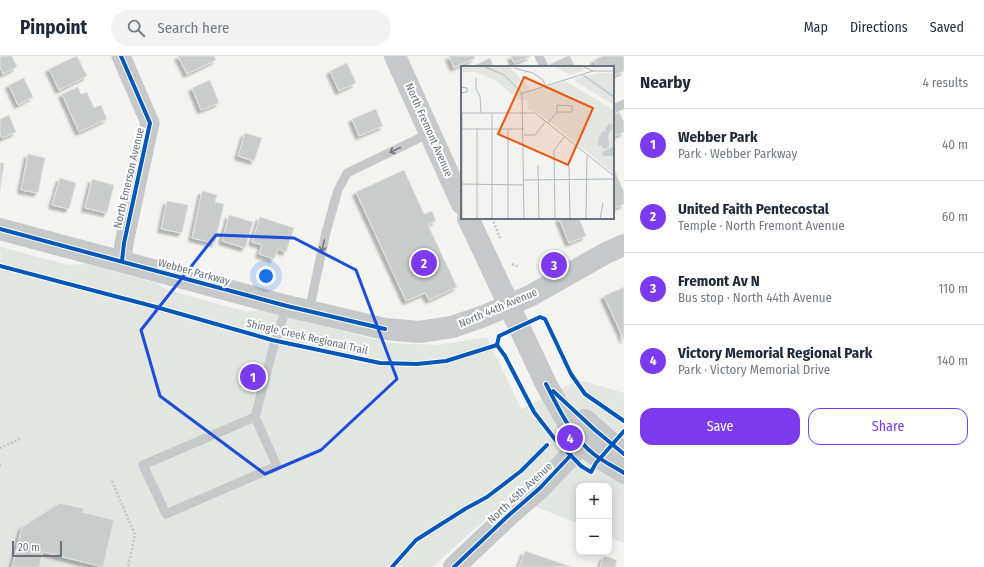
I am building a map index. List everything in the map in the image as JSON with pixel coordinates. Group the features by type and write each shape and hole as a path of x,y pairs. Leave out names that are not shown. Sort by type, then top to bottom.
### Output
{"street":[{"name":"North Emerson Avenue","path":"121,56 150,123 124,243 122,261"},
{"name":"North Fremont Avenue","path":"395,56 430,134 457,179 461,199"},
{"path":"468,219 546,384 589,436 624,454"},
{"name":"Webber Parkway","path":"0,229 287,306 385,329"},
{"name":"North 44th Avenue","path":"385,329 419,332 452,327 484,316 530,296 624,244"},
{"path":"589,436 594,454 624,474"},
{"name":"North 45th Avenue","path":"454,567 540,488 589,436"}],"lane":[{"path":"539,56 544,66"},
{"path":"614,109 624,104"},
{"path":"308,311 326,232 338,190 347,173 430,134"},
{"path":"255,416 143,465 166,514 277,466 255,416 275,341 287,306"}],"path":[{"path":"492,219 501,238"},
{"path":"510,258 513,265 519,267"},
{"path":"0,448 20,439"},
{"path":"392,567 416,540 487,497 521,471 547,445"},
{"path":"112,481 135,535 128,567"}],"highlighted area":[{"path":"216,235 294,238 356,270 397,379 321,450 265,474 160,396 141,330"}],"shaded area":[{"path":"0,247 69,265 87,264 156,283 167,290 247,312 261,310 389,343 438,345 487,337 521,409 579,380 624,393 624,543 612,538 612,483 576,483 576,523 539,508 515,493 432,567 0,567"}],"building":[{"path":"12,56 17,67 3,74 0,67 0,57"},
{"path":"77,56 87,76 59,90 49,69"},
{"path":"178,56 214,56 216,60 187,74"},
{"path":"449,56 474,56 475,58 454,68"},
{"path":"511,56 531,56 514,63"},
{"path":"570,56 575,66 551,66 550,64"},
{"path":"603,56 624,56 624,71 614,76 614,66 597,66 594,60"},
{"path":"490,58 494,66 474,66"},
{"path":"347,63 356,83 339,91 330,71"},
{"path":"24,78 33,97 18,105 9,85"},
{"path":"210,80 219,103 201,110 192,88"},
{"path":"78,87 81,94 87,92 94,108 101,105 107,119 79,132 62,94"},
{"path":"376,109 383,126 359,136 352,119"},
{"path":"619,112 624,122 624,132 614,137 614,114"},
{"path":"9,115 16,132 2,138 0,134 0,119"},
{"path":"245,133 262,138 254,161 238,156"},
{"path":"28,154 45,158 38,193 21,190"},
{"path":"0,163 4,163 0,191"},
{"path":"614,169 624,192 624,204 614,209"},
{"path":"404,170 424,214 432,211 436,221 428,225 457,287 429,300 425,293 406,301 356,192"},
{"path":"60,178 76,183 69,209 52,205"},
{"path":"92,179 114,185 107,213 85,208"},
{"path":"202,191 217,195 215,202 224,204 215,243 192,238"},
{"path":"167,201 188,205 182,233 161,229"},
{"path":"229,215 253,222 245,248 222,241"},
{"path":"260,217 294,228 286,252 278,249 274,259 259,254 262,245 252,242"},
{"path":"559,219 579,219 586,236 569,243"},
{"path":"624,287 624,340 604,296"},
{"path":"60,503 84,509 82,512 114,520 103,567 43,552 39,567 12,567 22,527"},
{"path":"525,551 572,567 519,567"},
{"path":"604,556 617,560 615,567 600,567"}],"cycle path":[{"path":"121,56 150,123 124,243 122,261"},
{"path":"0,229 287,306 385,329"},
{"name":"Shingle Creek Regional Trail","path":"0,266 156,307 272,340 380,363 417,364 446,361 497,345"},
{"path":"497,345 499,336 540,317 545,319 571,374 585,394 624,421"},
{"path":"497,345 505,356 534,412 554,438 581,466 591,472 596,463 624,431"},
{"path":"546,384 567,422 579,440 595,455 624,473"},
{"path":"553,391 595,430 624,454"},
{"path":"392,567 416,540 487,497 521,471 547,445"},
{"path":"454,567 540,488 571,455"}],"place":[{"name":"United Faith Pentecostal","path":"424,263"},
{"name":"Fremont Av N","path":"554,265"},
{"name":"Webber Park","path":"253,377"},
{"name":"Victory Memorial Regional Park","path":"570,438"}]}
